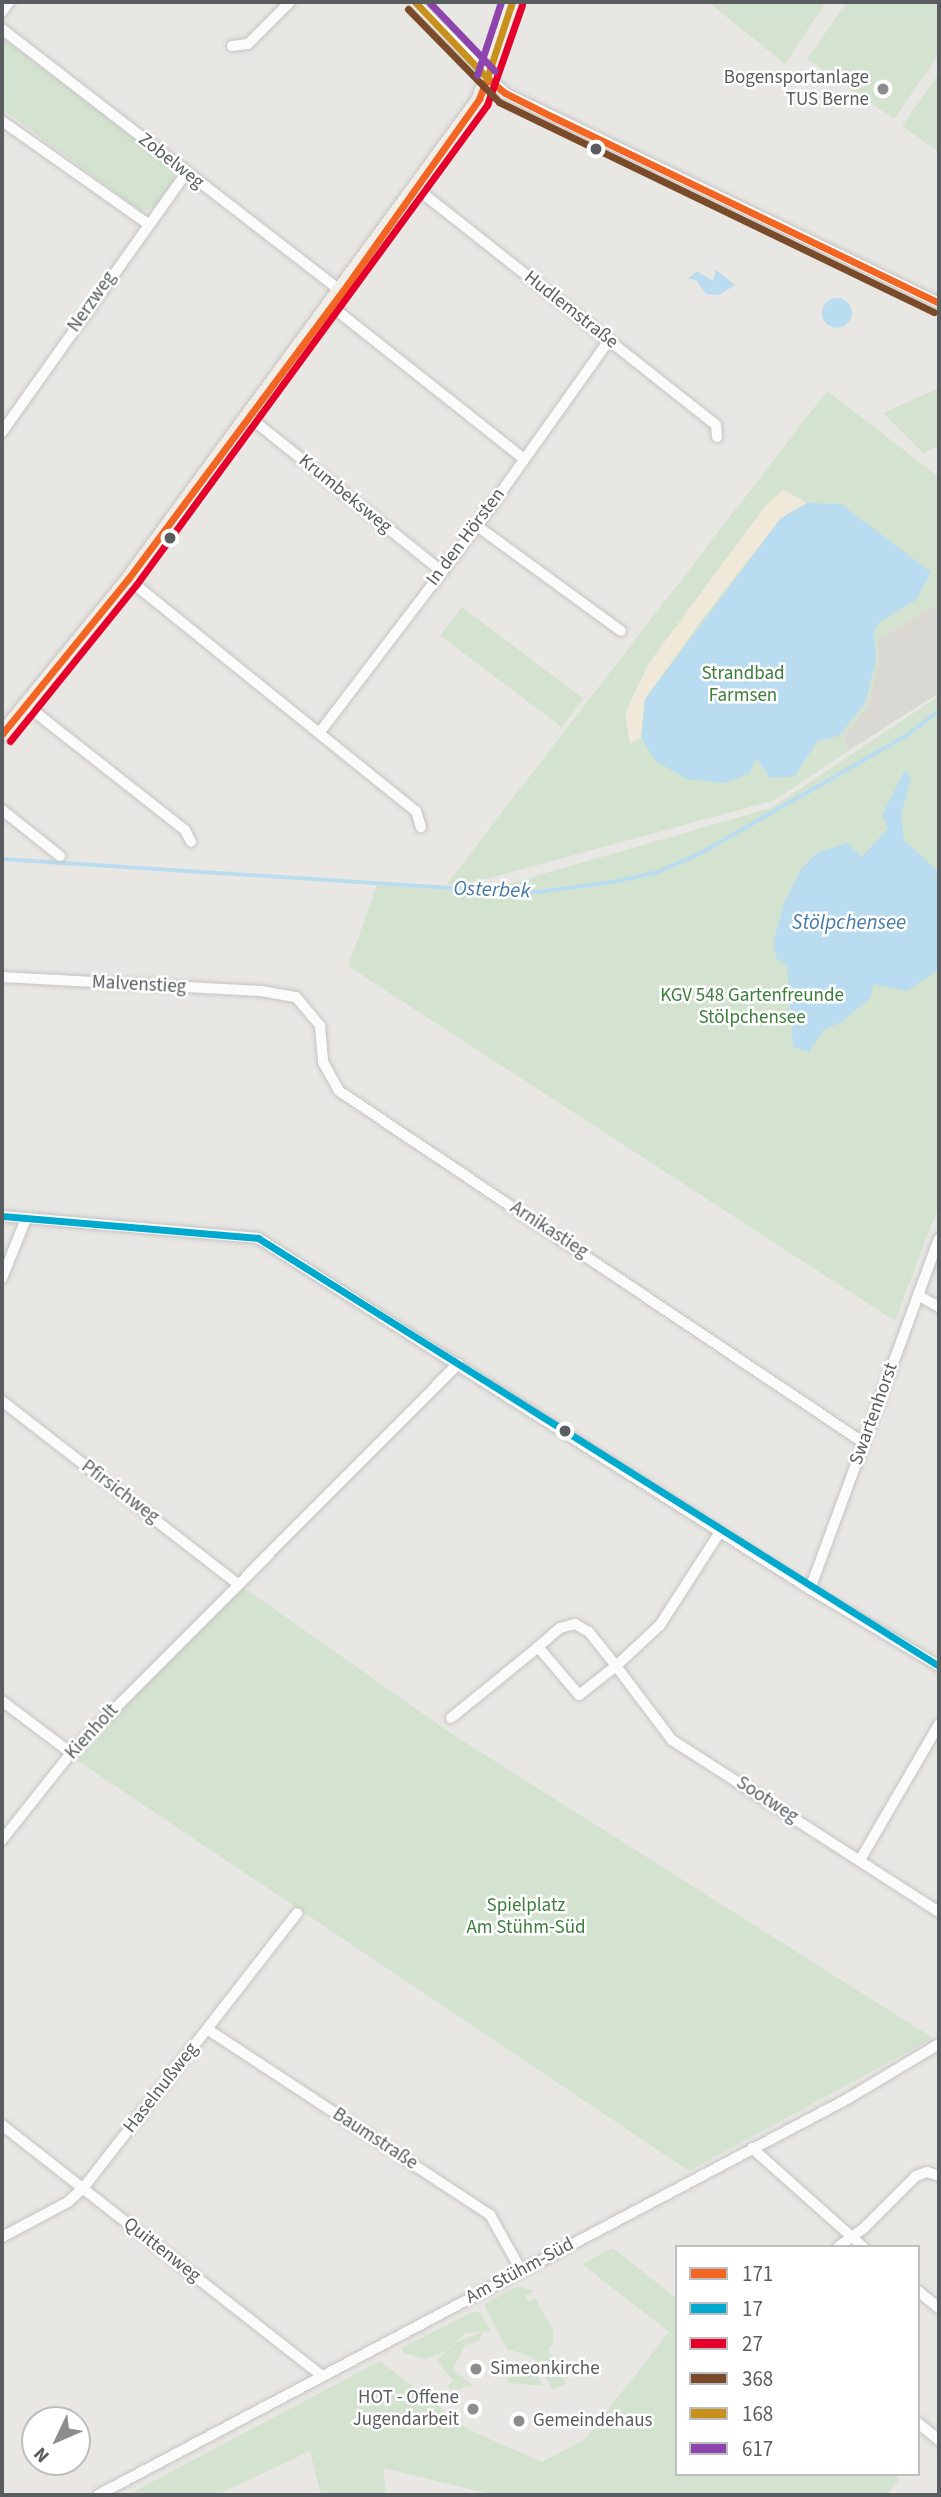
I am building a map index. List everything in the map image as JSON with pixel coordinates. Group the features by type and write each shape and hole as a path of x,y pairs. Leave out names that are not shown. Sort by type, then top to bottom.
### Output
{"main road":[{"path":"3,730 128,579 342,292 479,99 512,2"}],"street":[{"path":"2,12 9,2"},
{"path":"232,46 248,44 290,2"},
{"path":"415,2 487,78 505,93 939,303"},
{"name":"Zobelweg","path":"2,29 342,292"},
{"path":"247,57 248,44"},
{"path":"2,121 148,224"},
{"name":"Nerzweg","path":"2,432 186,173"},
{"name":"Hudlemstraße","path":"416,188 716,425 717,437"},
{"path":"331,306 523,458"},
{"name":"In den Hörsten","path":"320,732 477,526 609,340"},
{"name":"Krumbeksweg","path":"249,417 441,571"},
{"path":"477,526 621,631"},
{"path":"128,579 416,811 421,827"},
{"path":"26,705 186,830 191,842"},
{"path":"2,810 60,856"},
{"name":"Malvenstieg","path":"2,977 276,992"},
{"name":"Arnikastieg","path":"276,992 296,997 311,1011 320,1026 323,1062 338,1091 864,1443"},
{"path":"2,1216 258,1238 810,1589 939,1666"},
{"path":"2,1278 26,1219"},
{"name":"Swartenhorst","path":"810,1589 939,1239"},
{"path":"918,1295 939,1307"},
{"name":"Kienholt","path":"2,1840 71,1753 237,1583 458,1364"},
{"name":"Pfirsichweg","path":"2,1401 237,1583"},
{"path":"451,1718 538,1647 579,1695 616,1666 660,1625 720,1532"},
{"name":"Sootweg","path":"538,1647 560,1628 575,1624 589,1632 672,1740 939,1912"},
{"path":"2,1701 71,1753"},
{"path":"860,1860 939,1724"},
{"name":"Haselnußweg","path":"2,2237 68,2202 84,2187 297,1913"},
{"name":"Baumstraße","path":"207,2029 490,2216 521,2270"},
{"name":"Am Stühm-Süd","path":"98,2495 752,2148 939,2044"},
{"name":"Quittenweg","path":"2,2125 322,2376"},
{"path":"752,2148 861,2245"},
{"path":"841,2245 916,2176 927,2172 939,2176"},
{"path":"920,2293 939,2308"},
{"path":"920,2425 939,2440"}],"shaded area":[{"path":"939,603 939,693 848,751 844,736 868,706 878,662 877,640"}],"green space":[{"path":"708,2 826,2 785,64"},
{"name":"Bogensportanlage TUS Berne","path":"847,2 939,2 939,54 894,119 807,59"},
{"path":"2,38 172,166 175,182 155,208 141,211 2,109"},
{"path":"939,73 939,152 902,126"},
{"path":"939,388 939,445 923,453 883,413"},
{"name":"Strandbad Farmsen","path":"827,391 939,477 939,603 877,640 878,662 868,706 844,736 848,751 775,800 475,882 446,885"},
{"path":"462,607 583,698 562,727 440,636"},
{"name":"KGV 548 Gartenfreunde Stölpchensee","path":"939,696 939,1205 895,1321 348,966 377,885 480,892 771,808"},
{"name":"Spielplatz Am Stühm-Süd","path":"243,1587 452,1734 933,2038 689,2171 75,1759"},
{"path":"613,2248 675,2297 675,2476 900,2478 887,2495 494,2495 383,2468 386,2495 321,2495 310,2451 217,2495 127,2495 380,2361 469,2430 542,2462 584,2440 669,2332 582,2264"},
{"path":"518,2286 534,2291 525,2296 528,2301 535,2298 553,2330 553,2344 548,2349 566,2384 553,2390 533,2357 507,2349 486,2309 485,2304"},
{"path":"472,2312 480,2312 491,2331 466,2333 444,2352 425,2359 404,2353 401,2348"},
{"path":"483,2332 479,2341 465,2345 453,2369 473,2386 451,2390 447,2387 453,2381 436,2360 458,2341"},
{"path":"517,2363 532,2369 544,2386 509,2383 507,2372"}],"sand":[{"path":"783,490 807,503 781,518 703,618 645,699 641,738 630,744 625,713 649,663 766,505"}],"water":[{"path":"716,270 735,285 719,295 706,294 696,280 688,279 697,271 713,281"},
{"path":"837,298 848,302 852,313 848,324 837,328 826,324 822,313 826,302"},
{"path":"807,503 841,504 931,572 916,600 880,622 874,632 876,661 865,703 839,736 818,741 794,777 770,777 756,759 750,773 725,783 686,779 656,761 641,738 645,699 781,518"},
{"name":"Stölpchensee","path":"905,770 911,778 901,816 904,840 939,872 939,970 907,991 873,984 871,998 841,1022 823,1030 809,1052 793,1047 787,965 777,959 773,944 784,903 801,869 818,852 847,843 862,857 888,828 882,815"}],"waterway":[{"name":"Osterbek","path":"2,859 498,891 538,892 613,882 658,872 701,853 906,736 939,711"}],"transit line":[{"name":"168","path":"415,2 487,78"},
{"name":"617","path":"429,2 495,71"},
{"name":"617","path":"477,75 501,2"},
{"name":"168","path":"487,78 512,2"},
{"name":"27","path":"10,741 136,585 487,105 522,5"},
{"name":"368","path":"408,9 499,102 934,312"},
{"name":"171","path":"487,78 505,93 555,118 939,303"},
{"name":"171","path":"2,734 128,579 342,292 479,99 487,78"},
{"name":"17","path":"2,1216 258,1238 939,1666"}],"place":[{"name":"Bogensportanlage TUS Berne","path":"883,89"},
{"name":"Simeonkirche","path":"476,2369"},
{"name":"HOT - Offene Jugendarbeit","path":"473,2409"},
{"name":"Gemeindehaus","path":"519,2421"}]}
